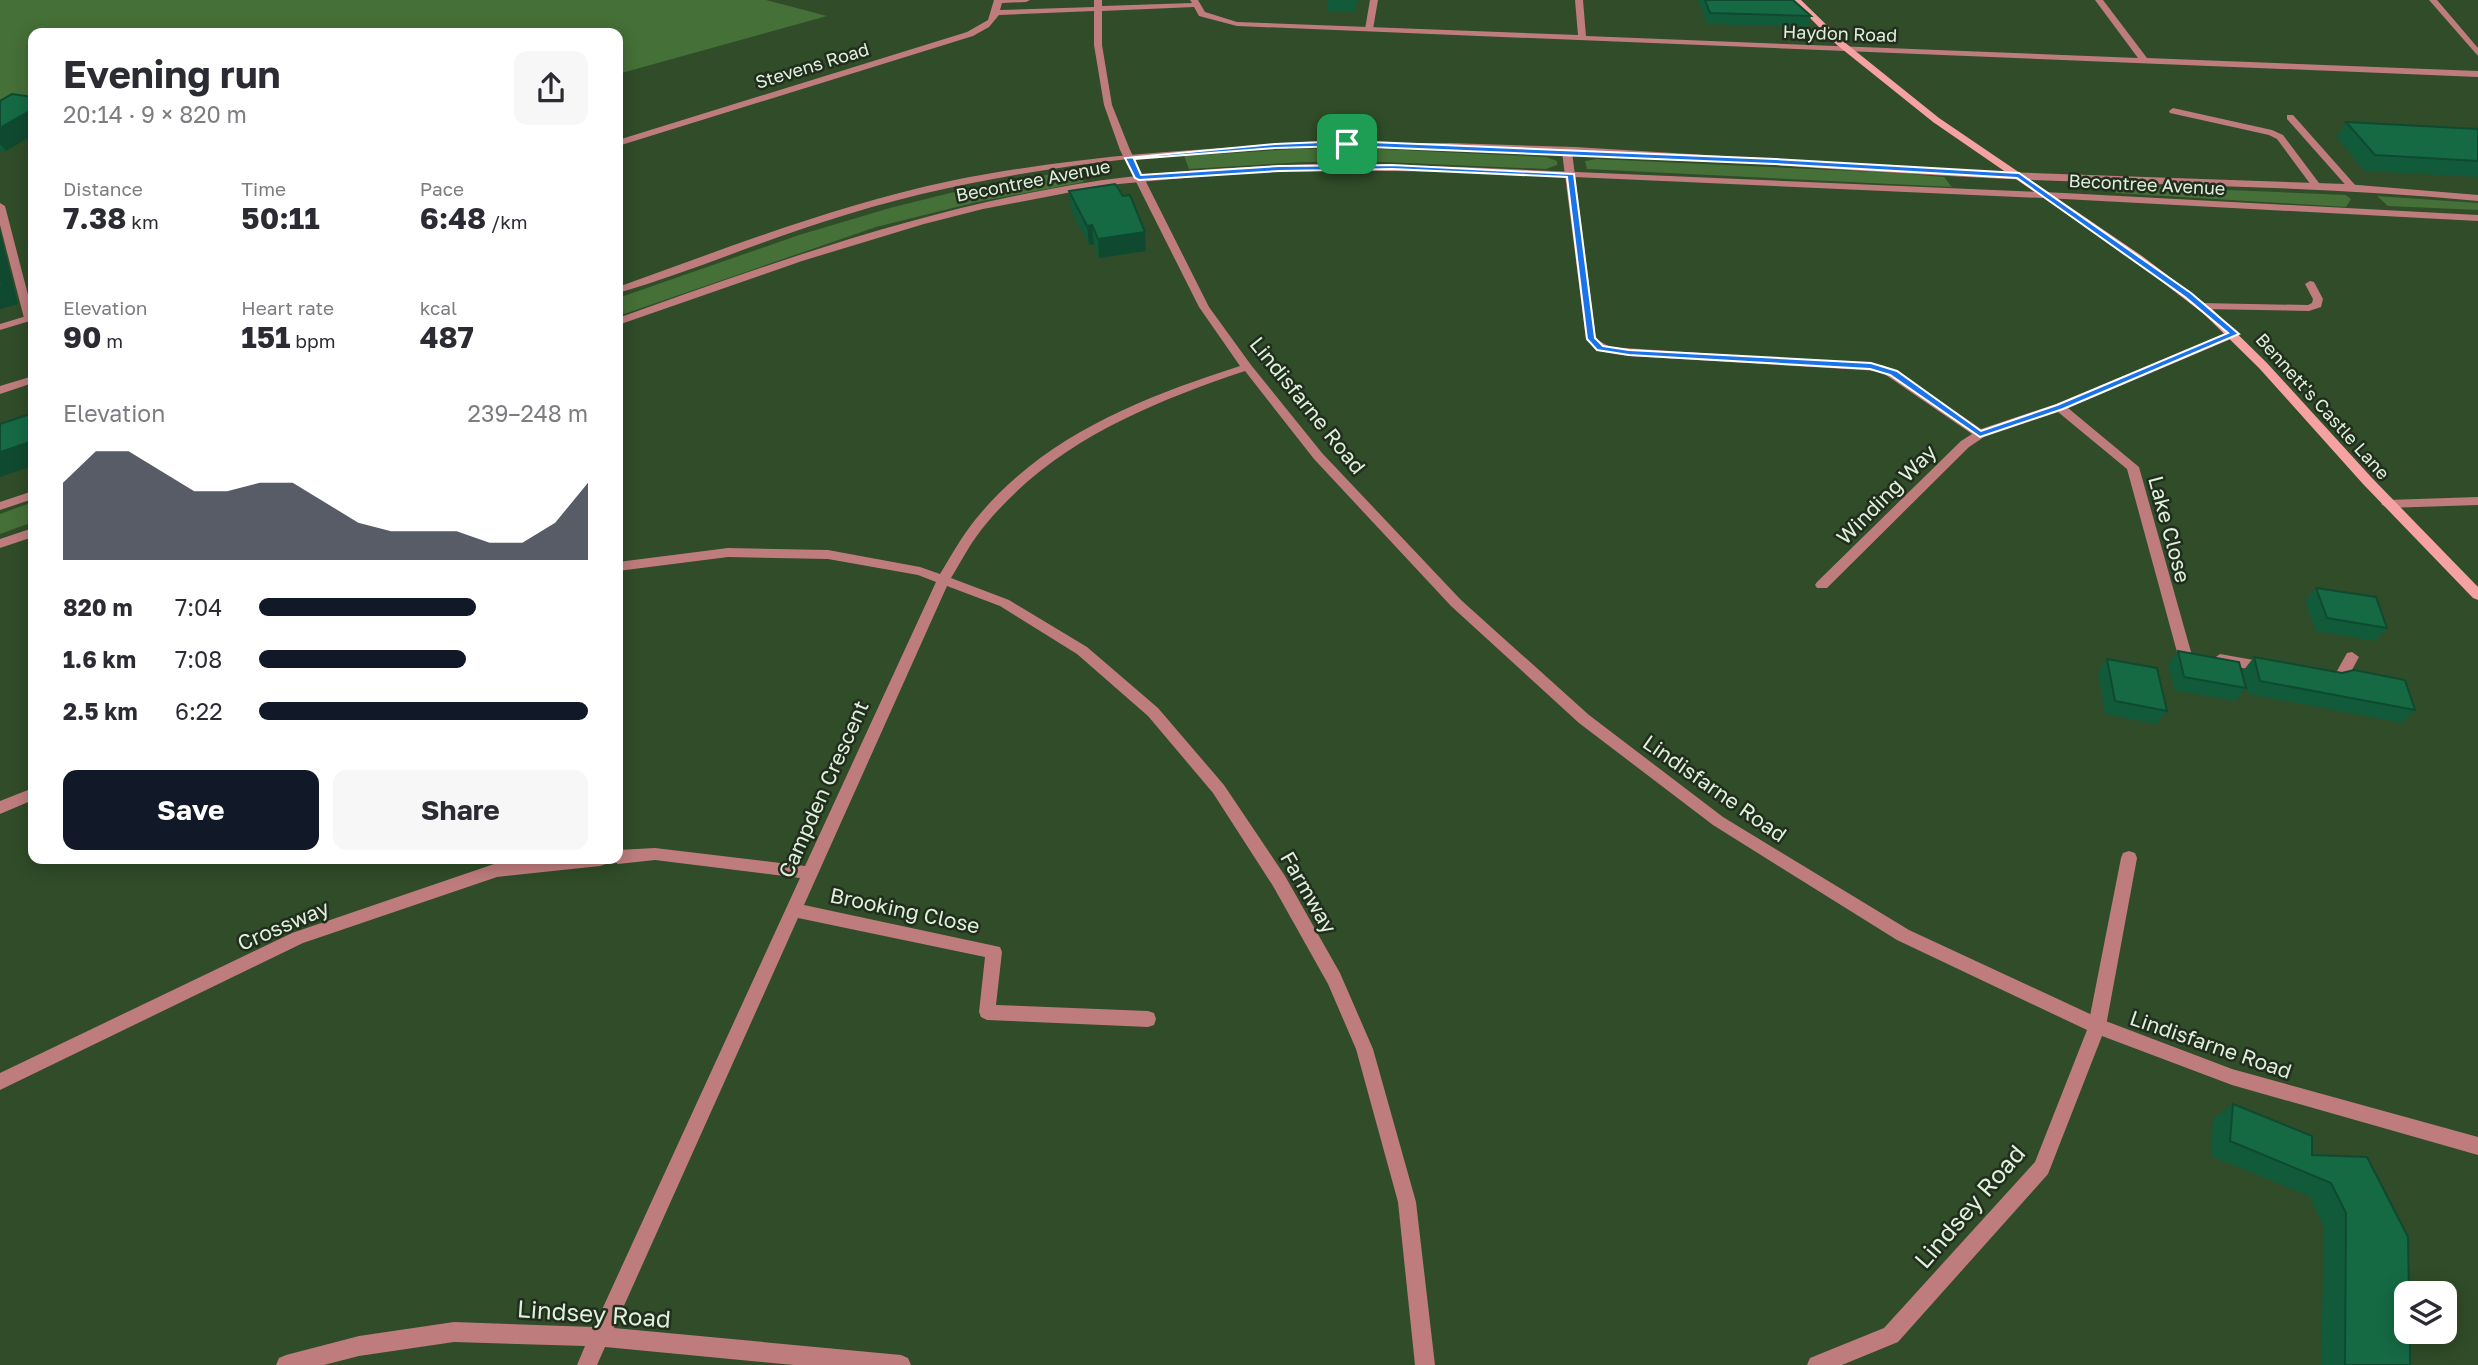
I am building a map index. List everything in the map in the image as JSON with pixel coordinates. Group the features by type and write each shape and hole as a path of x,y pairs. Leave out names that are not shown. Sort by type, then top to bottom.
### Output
{"main road":[{"name":"Bennett's Castle Lane","path":"1796,0 1848,50 1919,109 2050,196 2202,306 2234,334 2387,504 2478,595"}],"street":[{"path":"1026,0 998,1 997,13 1098,5 1194,3"},
{"path":"1369,29 1374,0"},
{"path":"1579,0 1582,38"},
{"path":"2099,0 2146,62"},
{"path":"2433,0 2478,53"},
{"name":"Haydon Road","path":"1194,3 1202,14 1237,24 2478,74"},
{"name":"Lindisfarne Road","path":"1098,5 1098,46 1108,105 1129,158 1204,307 1247,367 1318,456 1456,603 1584,719 1718,821 1903,935 2097,1026 2232,1077 2478,1146"},
{"name":"Stevens Road","path":"623,141 970,34 984,29 997,13"},
{"path":"2173,111 2272,133 2288,147 2318,187"},
{"path":"2290,117 2362,197"},
{"name":"Becontree Avenue","path":"623,288 801,227 888,200 952,184 1129,158 1275,146 1347,144 1567,152 2019,176 2353,188 2478,198"},
{"path":"1567,152 1591,339 1600,348 1629,353 1871,366 1894,373 1980,434"},
{"name":"Becontree Avenue","path":"623,320 892,229 973,208 1139,178 1279,168 1392,167 2478,218"},
{"path":"0,206 28,307"},
{"path":"2370,206 2378,215"},
{"path":"2202,306 2309,308 2317,305 2318,299 2310,284"},
{"path":"0,327 28,319"},
{"name":"Winding Way","path":"1822,585 1965,444 1980,434 2060,407 2234,334"},
{"name":"Campden Crescent","path":"587,1365 944,578 981,522 1016,483 1048,457 1086,432 1133,406 1247,367"},
{"path":"0,390 28,381"},
{"name":"Lake Close","path":"2060,407 2133,467 2198,655 2279,670"},
{"path":"0,506 28,497"},
{"path":"2387,504 2478,501"},
{"path":"0,544 28,533"},
{"name":"Farmway","path":"623,565 729,551 793,550 869,558 944,578 1016,608 1094,657 1148,704 1195,759 1256,841 1313,938 1360,1037 1406,1200 1425,1365"},
{"path":"2318,677 2330,679 2342,675 2352,657"},
{"path":"0,808 28,796"},
{"path":"623,857 655,854 809,873"},
{"name":"Lindsey Road","path":"1817,1365 1891,1335 2042,1168 2097,1026 2129,858"},
{"name":"Crossway","path":"0,1082 298,938 497,870 553,864"},
{"name":"Brooking Close","path":"794,910 994,952 987,1012 1148,1019"},
{"name":"Lindsey Road","path":"286,1365 359,1346 454,1332 600,1337 901,1365"}],"green space":[{"path":"0,0 766,0 827,16 623,73 623,28 28,28 28,106 0,115"},
{"path":"1359,148 1546,157 1557,161 1557,165 1546,169 1383,162 1305,162 1189,169 1184,156"},
{"path":"1597,159 1896,173 1944,177 1952,187 1587,169 1585,161"},
{"path":"1078,169 1084,182 977,202 876,227 623,314 623,296 799,235 950,193"},
{"path":"2112,185 2346,195 2351,199 2346,207 2116,193"},
{"path":"2377,196 2478,203 2478,210 2388,206"},
{"path":"28,504 28,524 0,534 0,514"}],"building":[{"path":"1705,0 1793,0 1811,16 1710,13"},
{"path":"12,94 28,96 28,112 0,128 0,101"},
{"path":"2346,122 2478,129 2478,161 2375,155"},
{"path":"1115,184 1123,196 1130,195 1145,232 1098,239 1092,225 1087,226 1069,191"},
{"path":"28,415 28,443 0,452 0,424"},
{"path":"2316,588 2376,597 2387,628 2327,618"},
{"path":"2178,651 2239,662 2246,688 2184,677"},
{"path":"2254,657 2342,673 2354,670 2405,680 2415,710 2260,681"},
{"path":"2107,659 2157,668 2167,711 2115,701"},
{"path":"2233,1104 2312,1136 2312,1155 2367,1157 2408,1237 2409,1281 2394,1281 2394,1344 2410,1344 2410,1365 2345,1365 2346,1213 2331,1183 2230,1141"}],"route":[{"path":"1347,144 1775,161 2019,176 2188,295 2234,334 2060,407 1980,434 1894,373 1882,368 1629,353 1600,348 1591,339 1571,175 1392,167 1279,168 1139,178 1129,158 1275,146 1347,144"}]}
